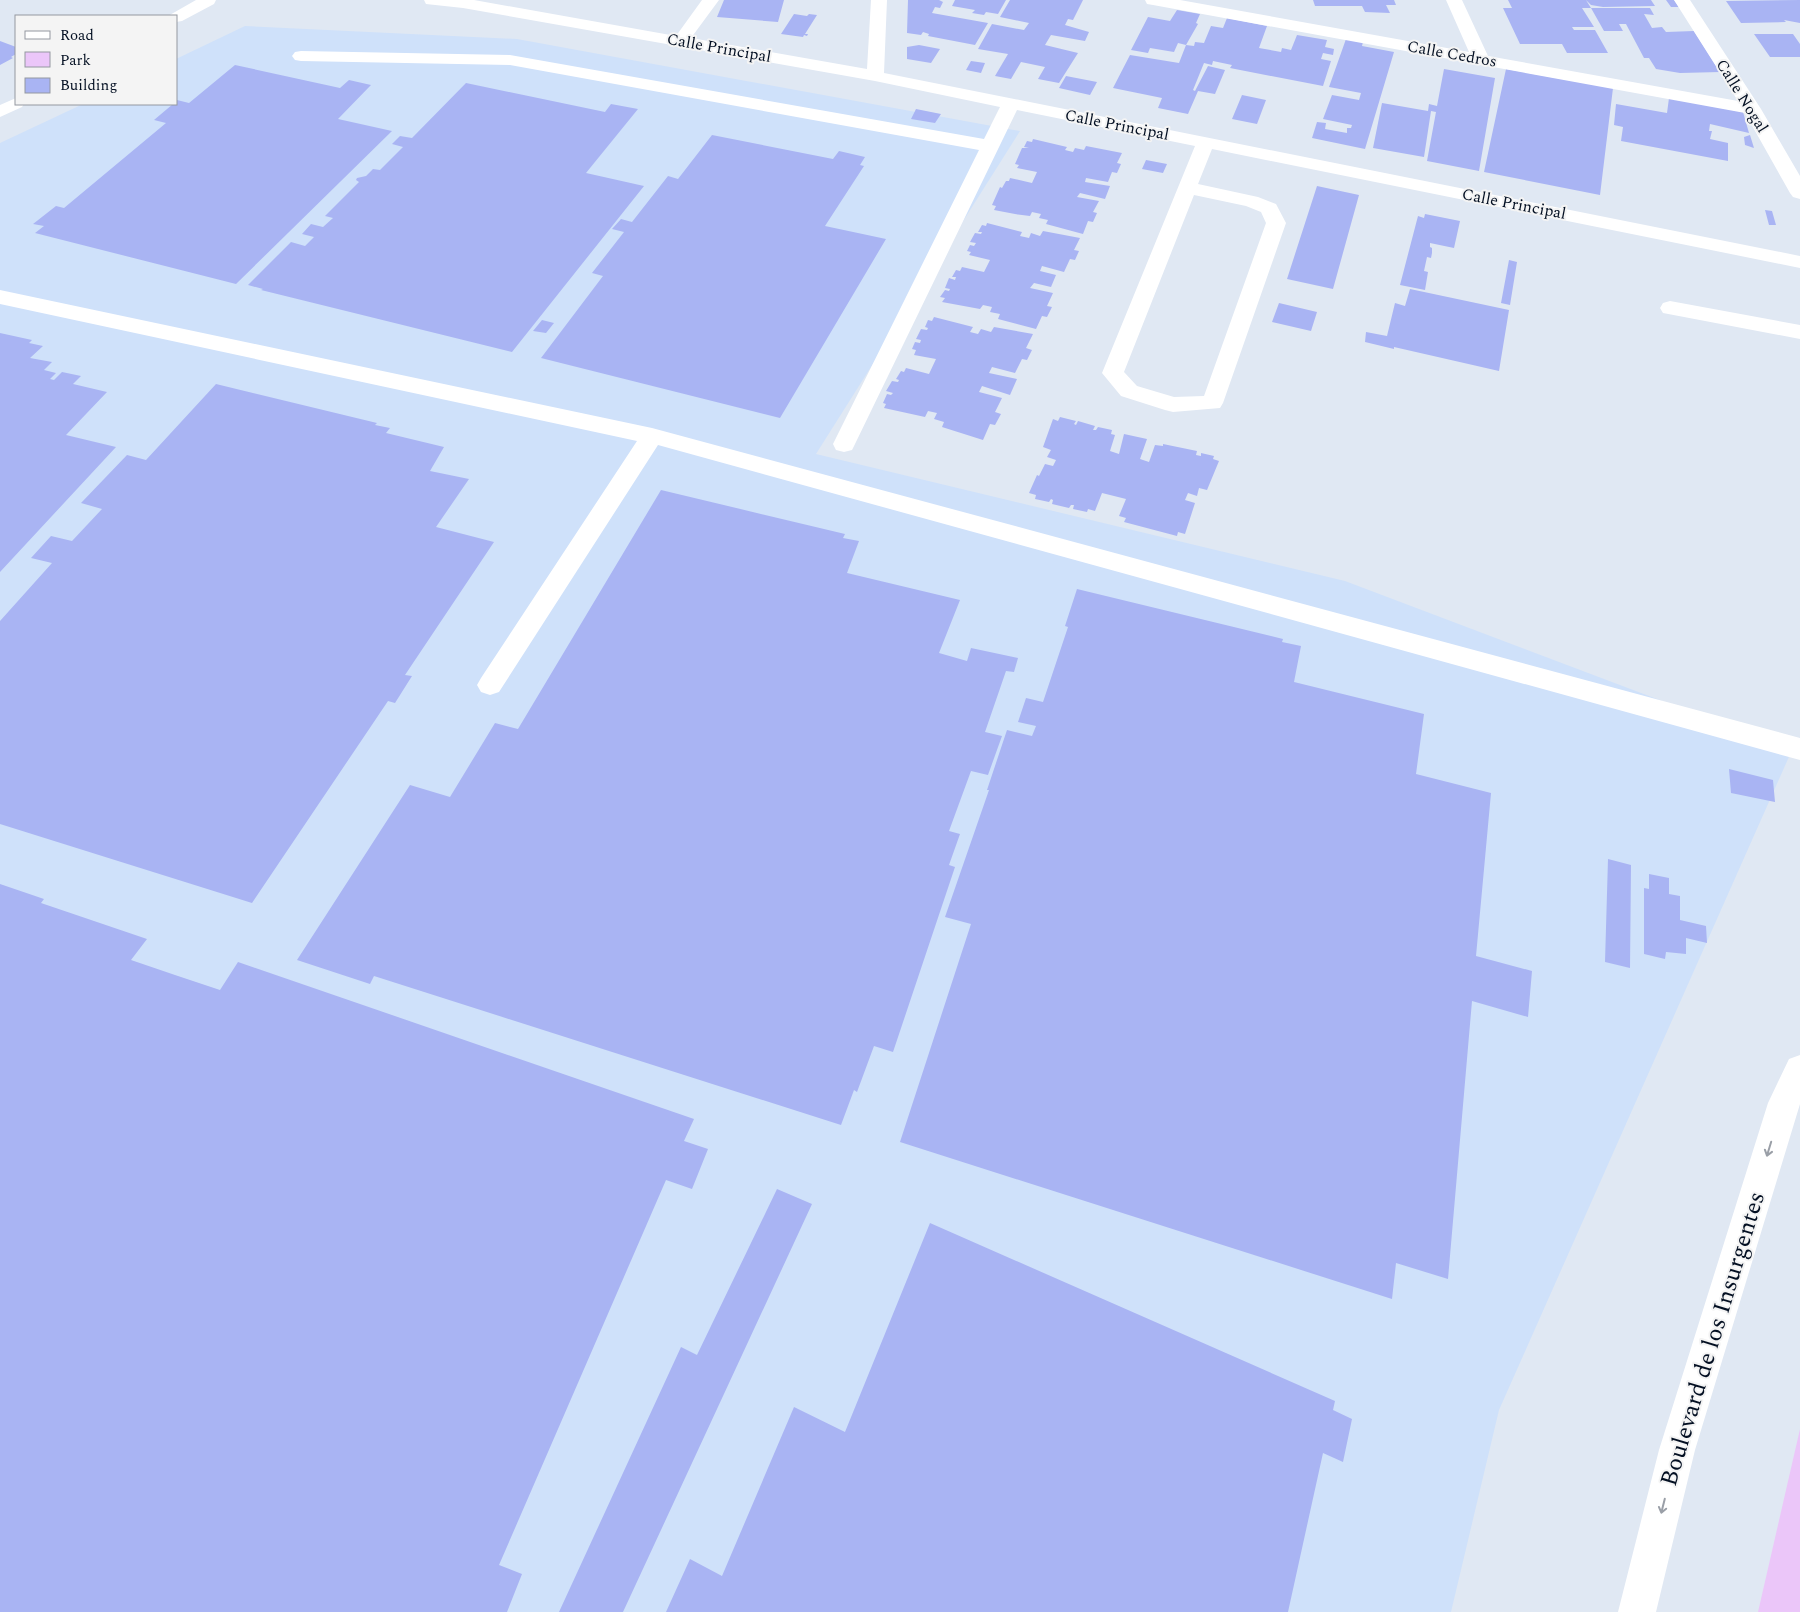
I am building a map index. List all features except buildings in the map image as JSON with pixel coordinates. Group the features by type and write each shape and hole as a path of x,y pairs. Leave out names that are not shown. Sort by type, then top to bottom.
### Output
{"street":[{"path":"178,16 208,0"},
{"name":"Calle Principal","path":"432,0 465,2 875,76 1800,262"},
{"path":"681,40 711,0"},
{"path":"875,76 879,0"},
{"name":"Calle Cedros","path":"1153,0 1230,7 1481,59 1752,109"},
{"path":"1454,0 1481,59"},
{"name":"Calle Nogal","path":"1682,0 1752,109 1800,193"},
{"path":"301,56 510,60 990,146"},
{"path":"844,444 1011,103"},
{"path":"0,112 15,104"},
{"path":"1188,188 1251,201 1269,208 1276,223 1212,403 1173,405 1129,391 1113,373 1206,142"},
{"path":"0,298 652,436 1800,749"},
{"path":"1670,308 1800,332"},
{"path":"490,685 652,436"},
{"name":"Boulevard de los Insurgentes","path":"1637,1612 1677,1450 1784,1103 1800,1070"}],"shaded area":[{"path":"245,26 517,39 1020,131 816,454 1345,581 1792,750 1499,1410 1451,1612 0,1612 0,143 81,105 178,105 178,58"}],"green space":[{"path":"1800,1429 1800,1612 1758,1612"}]}
